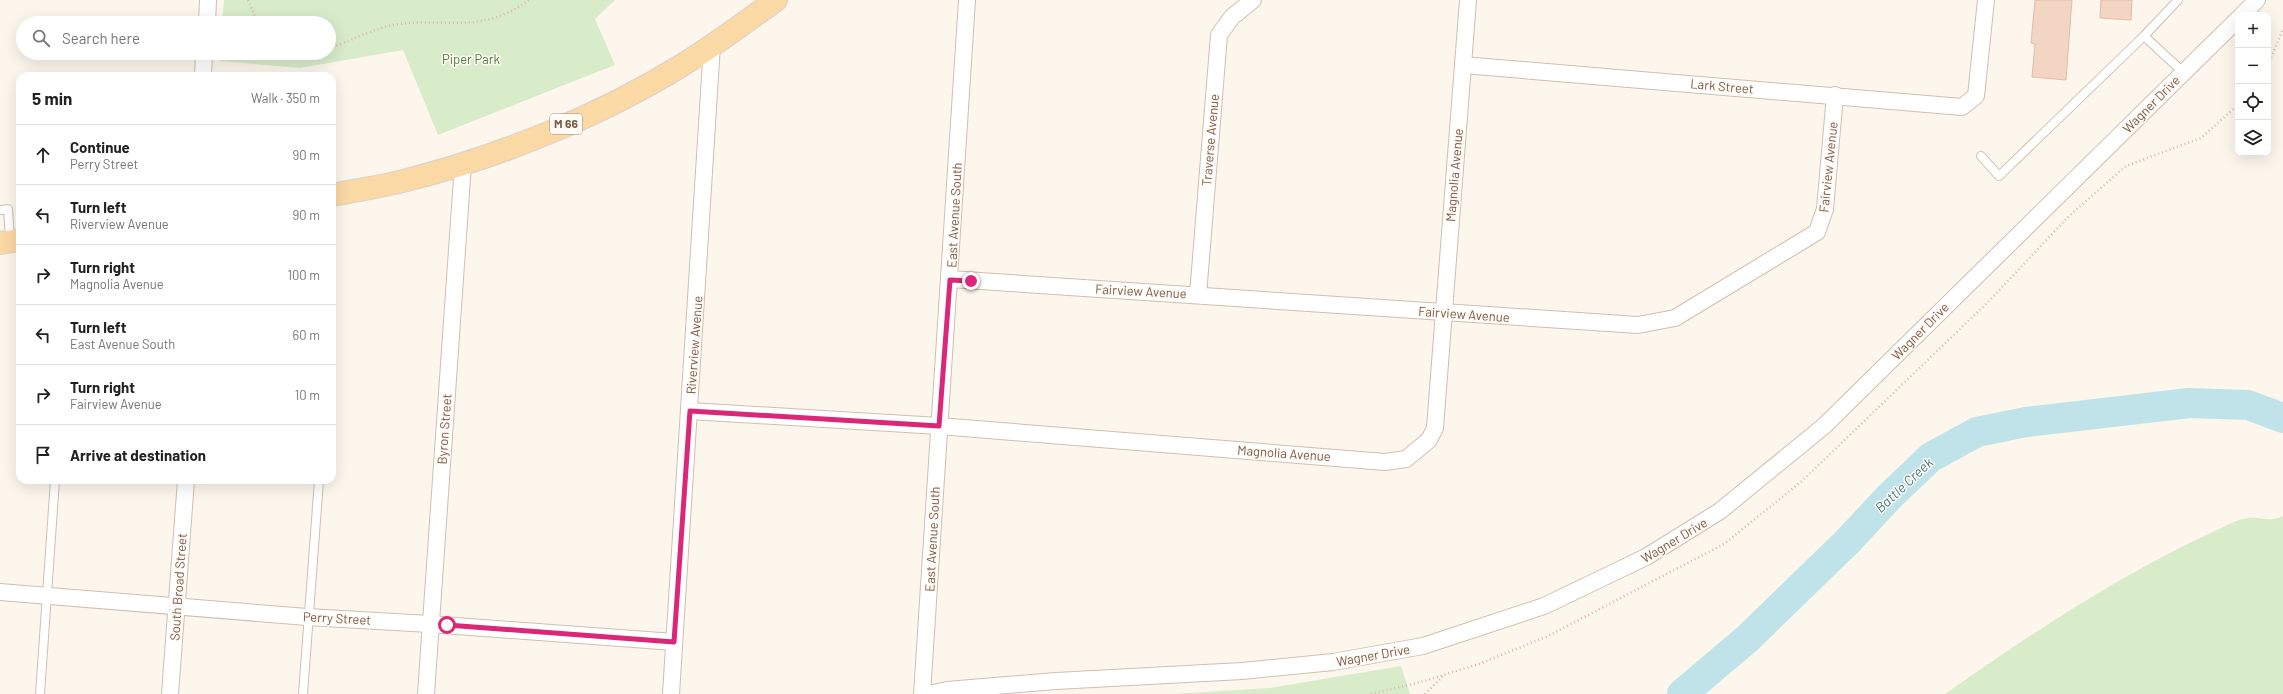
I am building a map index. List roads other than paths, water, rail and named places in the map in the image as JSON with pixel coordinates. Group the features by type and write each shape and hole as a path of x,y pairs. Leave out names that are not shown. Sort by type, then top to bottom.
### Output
{"main road":[{"name":"M 66","path":"336,194 403,181 463,164 520,144 592,113 684,64 776,0"}],"street":[{"path":"207,16 208,0"},
{"name":"East Avenue South","path":"922,694 967,0"},
{"name":"Traverse Avenue","path":"1198,294 1218,35 1232,17 1253,0"},
{"name":"Magnolia Avenue","path":"690,411 939,426 1385,462 1406,459 1429,440 1435,428 1468,0"},
{"name":"Lark Street","path":"1463,65 1835,95 1962,107 1976,96 1986,0"},
{"path":"2245,12 2257,0"},
{"name":"Wagner Drive","path":"929,694 947,690 1056,681 1242,671 1333,662 1423,646 1544,606 1646,558 1720,511 1824,426 2235,22"},
{"name":"Riverview Avenue","path":"670,694 690,411 712,45"},
{"path":"203,72 204,60"},
{"name":"Fairview Avenue","path":"950,280 1198,294 1443,313 1638,325 1676,318 1817,232 1825,210 1835,95"},
{"name":"Byron Street","path":"426,694 463,164"},
{"name":"South Broad Street","path":"170,694 186,484"},
{"name":"Perry Street","path":"0,592 307,617 430,624 674,642"}],"lane":[{"path":"1981,156 1999,176 2144,36 2178,0"},
{"path":"2144,36 2183,72"},
{"path":"0,210 8,209 10,241"},
{"path":"40,694 55,484"},
{"path":"303,694 307,617 319,484"}],"waterway":[{"name":"Battle Creek","path":"1682,694 1747,639 1847,542 1890,496 1931,457 1977,432 2026,422 2189,403 2248,405 2283,418"}],"park label":[{"name":"Piper Park","path":"471,59"}]}
